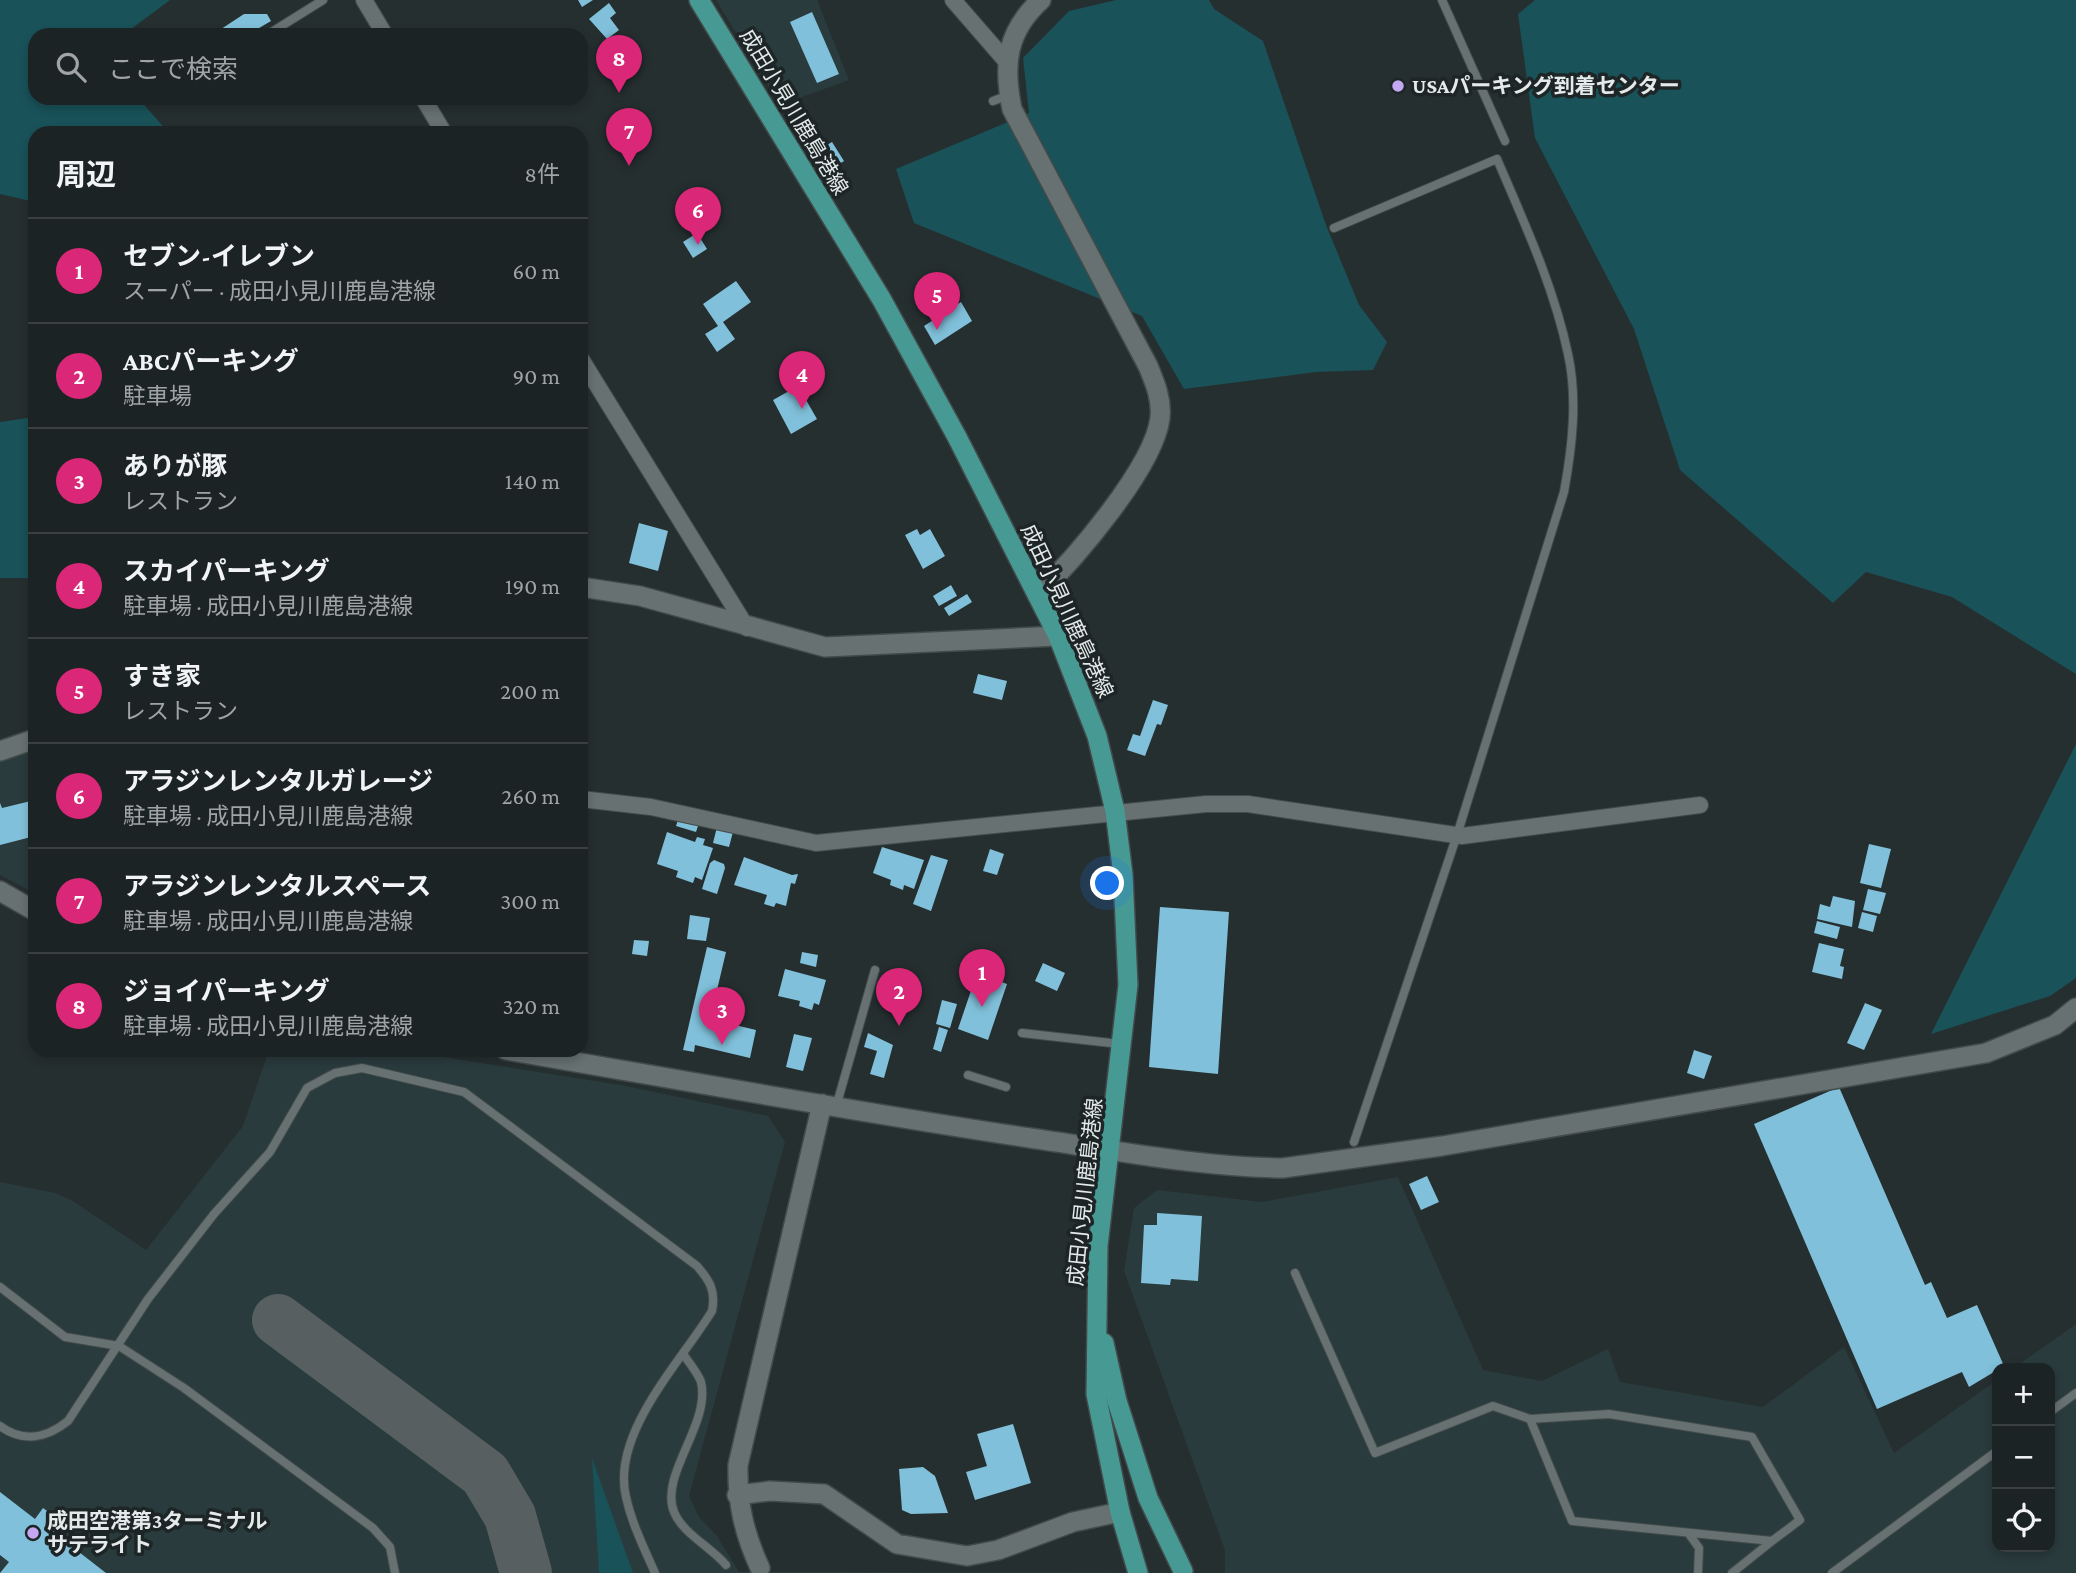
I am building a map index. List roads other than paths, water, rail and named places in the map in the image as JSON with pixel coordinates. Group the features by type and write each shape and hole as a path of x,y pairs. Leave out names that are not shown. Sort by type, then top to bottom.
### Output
{"main road":[{"name":"成田小見川鹿島港線","path":"699,0 882,300 1038,594 1058,636 1097,736 1115,811 1128,934 1123,1044 1098,1245 1097,1394 1120,1512 1138,1573"},
{"name":"成田小見川鹿島港線","path":"1098,1318 1117,1401 1148,1498 1182,1571"}],"street":[{"path":"364,0 381,28"},
{"path":"953,0 1006,61"},
{"path":"1038,594 1078,551 1142,464 1160,418 1159,394 1148,366 1012,109 1001,98 1006,61 1015,34 1031,9 1041,0"},
{"path":"427,105 440,126"},
{"path":"588,370 747,628"},
{"path":"588,587 640,596 747,628 825,647 1058,636"},
{"path":"0,751 28,741"},
{"path":"588,800 651,807 816,843 1206,804 1248,804 1457,835 1700,805"},
{"path":"0,891 28,907"},
{"path":"547,1057 1109,1149 1257,1168 1283,1168 1428,1148 1986,1053 2055,1025 2076,1008"},
{"path":"760,1568 745,1534 737,1495 738,1465 829,1105"},
{"path":"737,1495 770,1491 824,1494 897,1544 967,1556 998,1550 1073,1522 1120,1512"}],"lane":[{"path":"278,28 323,0"},
{"path":"1442,0 1504,141"},
{"path":"1334,228 1497,159 1541,264 1569,356 1573,439 1564,492 1457,835 1354,1142"},
{"path":"829,1105 876,970"},
{"path":"1023,1033 1123,1044"},
{"path":"0,1426 19,1436 52,1433 68,1421 148,1299 214,1214 270,1152 307,1088 335,1073 362,1068 464,1092 697,1266 711,1282 715,1298 712,1311 636,1424 626,1457 625,1494 655,1573"},
{"path":"968,1075 1006,1087"},
{"path":"1295,1273 1376,1453 1493,1406 1530,1419 1609,1414 1752,1437 1800,1520 1732,1573"},
{"path":"0,1287 65,1337 118,1346 184,1388 373,1528 390,1547 395,1573"},
{"path":"684,1354 701,1382 701,1409 671,1493 674,1512 691,1534 726,1565"},
{"path":"2055,1408 2076,1393"},
{"path":"1530,1419 1573,1521 1772,1541"},
{"path":"1832,1573 1992,1455"},
{"path":"1689,1534 1699,1548 1698,1573"}],"place":[{"name":"USAパーキング到着センター","path":"1398,86"},
{"name":"ジョイパーキング","path":"619,93"},
{"name":"アラジンレンタルスペース","path":"629,166"},
{"name":"アラジンレンタルガレージ","path":"698,245"},
{"name":"すき家","path":"937,330"},
{"name":"スカイパーキング","path":"802,409"},
{"name":"セブン-イレブン","path":"982,1007"},
{"name":"ABCパーキング","path":"899,1026"},
{"name":"ありが豚","path":"722,1045"},
{"name":"成田空港第3ターミナル サテライト","path":"33,1533"}]}
